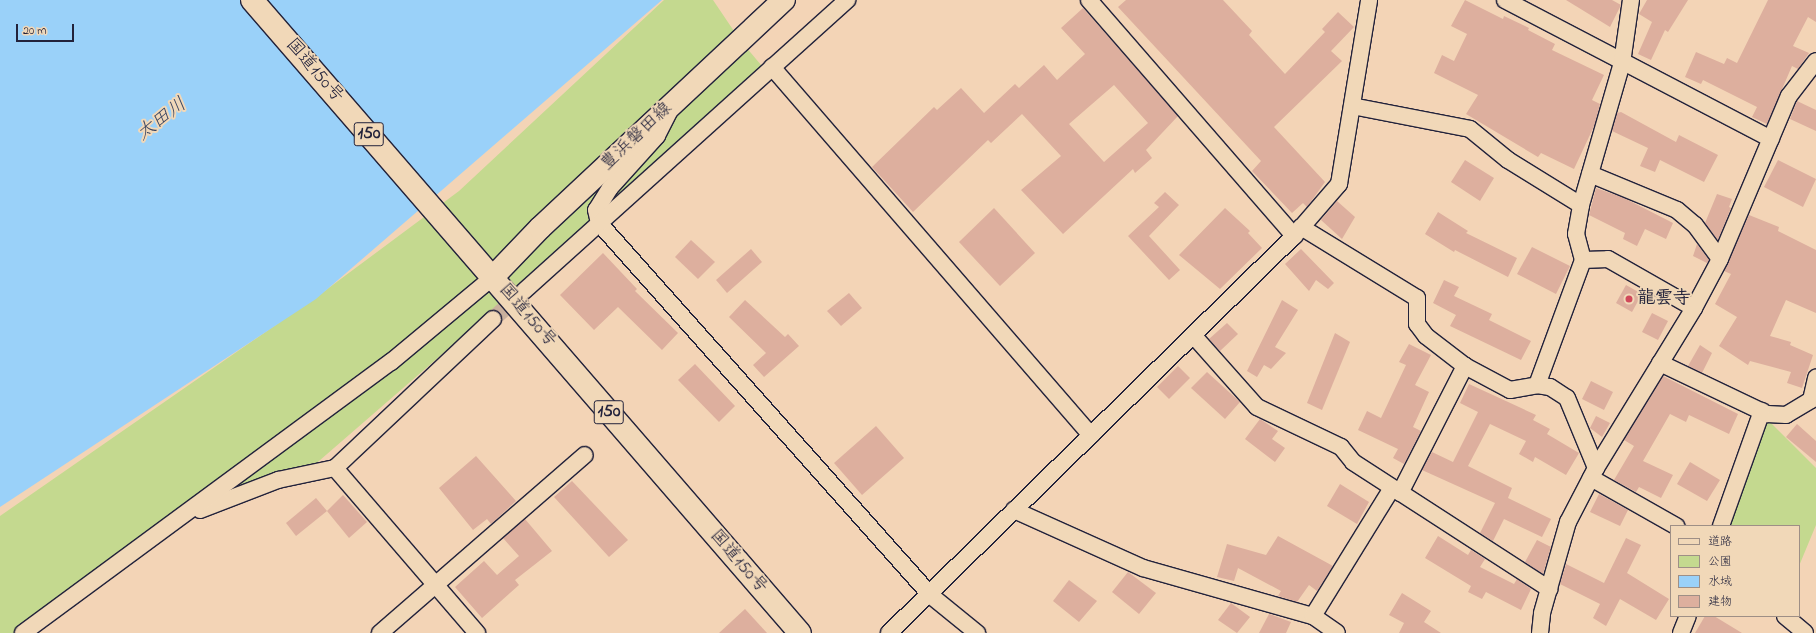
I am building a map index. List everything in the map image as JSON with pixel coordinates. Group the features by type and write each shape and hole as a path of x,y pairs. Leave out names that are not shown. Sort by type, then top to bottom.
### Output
{"main road":[{"name":"国道150号","path":"252,0 490,273 800,633"},
{"name":"豊浜磐田線","path":"490,273 784,0"}],"street":[{"path":"524,291 846,0"},
{"path":"1089,0 1298,231 1417,298 1417,324 1426,336 1466,366 1510,390 1537,385 1550,387 1567,398 1594,473 1674,525"},
{"path":"889,633 1298,231 1339,184 1369,0"},
{"path":"1505,0 1622,63 1771,139"},
{"path":"1537,385 1583,260 1576,234 1581,205 1622,63 1631,0"},
{"path":"1540,633 1542,613 1568,522 1594,473 1694,308 1720,259 1790,96 1816,61"},
{"path":"772,67 1091,435"},
{"path":"673,103 657,136 610,188 596,210 599,223 929,594 976,633"},
{"path":"1352,106 1470,129 1508,160 1581,205"},
{"path":"1590,174 1677,210 1695,225 1720,259"},
{"path":"1583,260 1608,258 1694,308"},
{"path":"23,633 391,362 490,273"},
{"path":"180,518 278,480 335,468 493,319"},
{"path":"1193,335 1258,407 1340,447 1353,462 1549,589"},
{"path":"1660,363 1762,411 1786,415 1811,400 1816,378"},
{"path":"1313,616 1396,490 1466,366"},
{"path":"1720,525 1762,411"},
{"path":"380,633 585,456"},
{"path":"335,468 477,633"},
{"path":"1014,510 1143,568 1313,616 1337,633"},
{"path":"1682,633 1688,617"},
{"path":"1786,617 1805,633"}],"green space":[{"path":"664,0 713,0 740,40 767,72 304,474 172,524 23,633 0,633 0,516 326,290 459,191"},
{"path":"1767,419 1816,468 1816,525 1800,564 1800,525 1727,525"}],"water":[{"name":"太田川","path":"0,0 662,0 316,299 0,507"}],"building":[{"path":"1126,0 1223,0 1252,31 1249,35 1285,74 1325,32 1322,29 1338,12 1354,27 1331,51 1342,61 1274,127 1325,182 1307,207 1303,203 1292,213 1252,171 1261,161 1118,7"},
{"path":"1465,0 1503,19 1504,16 1529,28 1528,30 1555,44 1552,50 1604,75 1592,100 1600,104 1595,124 1574,169 1541,153 1538,157 1466,114 1478,95 1434,73 1442,55 1454,61 1467,34 1451,26"},
{"path":"1566,0 1612,0 1621,5 1610,27"},
{"path":"1647,0 1688,0 1668,32 1665,30 1651,60 1638,54 1652,22 1639,14"},
{"path":"1768,0 1816,0 1816,22 1808,17 1793,46 1809,53 1798,69 1792,66 1767,124 1752,117 1757,107 1703,80 1701,84 1685,77 1696,52 1724,64 1727,58 1737,63"},
{"path":"1083,8 1178,116 1146,150 1152,158 1135,173 1133,169 1063,234 1021,190 1061,156 1022,114 991,143 988,140 913,212 872,167 934,107 937,110 961,88 984,113 1015,84 1019,88 1044,65 1057,80 1085,54 1061,28","holes":["1114,85 1148,123 1104,162 1069,124"]},
{"path":"1797,101 1816,110 1816,131 1790,119"},
{"path":"1621,112 1676,142 1679,135 1718,155 1704,182 1660,160 1655,172 1640,166 1648,148 1612,131 1617,113"},
{"path":"1465,160 1494,178 1480,201 1451,182"},
{"path":"1778,160 1816,179 1803,207 1764,187"},
{"path":"1596,188 1624,198 1673,223 1666,239 1645,229 1637,246 1623,239 1625,233 1589,215"},
{"path":"1165,192 1179,205 1149,236 1180,270 1169,280 1128,236 1159,207 1154,203"},
{"path":"1717,194 1732,199 1729,207 1731,208 1718,240 1705,223"},
{"path":"1337,201 1355,217 1342,239 1321,220"},
{"path":"994,208 1035,253 1000,286 959,242"},
{"path":"1225,208 1250,231 1248,233 1262,248 1220,289 1179,255"},
{"path":"1438,212 1468,231 1466,233 1517,258 1508,277 1455,250 1454,252 1425,234"},
{"path":"1749,215 1779,227 1778,231 1816,250 1816,313 1786,300 1770,336 1791,342 1790,345 1813,355 1802,388 1787,383 1791,372 1750,361 1748,365 1719,346 1737,317 1715,304 1731,274 1724,271"},
{"path":"691,240 715,262 698,279 675,257"},
{"path":"1697,244 1709,260 1707,263 1693,256"},
{"path":"1532,247 1570,266 1556,294 1517,274"},
{"path":"751,249 762,262 727,293 716,280"},
{"path":"1301,249 1334,283 1328,289 1316,280 1309,291 1285,264"},
{"path":"603,253 637,289 635,291 678,333 662,350 618,307 594,330 560,295"},
{"path":"1444,280 1459,287 1454,296 1492,314 1489,320 1531,341 1521,360 1450,326 1456,315 1433,303"},
{"name":"龍雲寺","path":"1626,285 1642,294 1632,312 1616,303"},
{"path":"849,293 862,308 841,326 827,311"},
{"path":"745,300 785,337 788,334 799,346 764,377 753,365 766,353 729,317"},
{"path":"1282,300 1298,310 1275,347 1286,353 1271,369 1264,365 1257,377 1247,371"},
{"path":"1652,313 1668,321 1658,340 1642,332"},
{"path":"1227,323 1238,334 1220,351 1209,339"},
{"path":"1335,333 1350,342 1322,410 1307,403"},
{"path":"1409,344 1431,355 1415,385 1429,392 1413,427 1421,431 1404,464 1393,458 1398,449 1358,430 1367,411 1381,418 1406,365 1399,362"},
{"path":"1700,345 1712,353 1702,373 1688,366"},
{"path":"695,364 735,406 719,422 678,380"},
{"path":"1178,366 1190,378 1169,399 1157,387"},
{"path":"1207,372 1240,402 1225,419 1191,388"},
{"path":"1663,376 1738,414 1729,434 1689,415 1686,422 1670,414 1643,461 1673,475 1661,498 1639,487 1636,492 1614,480 1634,446 1624,440"},
{"path":"1591,381 1613,392 1604,410 1582,399"},
{"path":"1469,384 1536,415 1533,420 1550,429 1547,434 1579,453 1566,475 1535,457 1533,462 1519,454 1526,441 1490,424 1468,466 1512,488 1508,498 1551,519 1542,537 1504,519 1493,541 1480,533 1495,503 1422,470 1432,452 1453,462 1478,412 1460,403"},
{"path":"1596,416 1610,423 1602,437 1590,428"},
{"path":"1260,419 1278,431 1272,439 1285,448 1275,462 1245,439"},
{"path":"1797,424 1816,441 1816,462 1786,437"},
{"path":"876,426 904,458 862,495 834,463"},
{"path":"476,456 516,501 491,524 487,519 473,530 439,488"},
{"path":"1690,462 1720,480 1707,501 1677,484"},
{"path":"572,481 628,540 609,557 554,497"},
{"path":"1340,484 1369,502 1357,524 1327,506"},
{"path":"1599,494 1628,510 1620,526 1590,512"},
{"path":"343,495 367,522 349,538 327,511"},
{"path":"316,498 327,511 296,536 286,523"},
{"path":"525,519 552,551 515,580 519,585 482,618 455,587 484,561 497,575 519,556 503,538"},
{"path":"1278,536 1333,566 1317,591 1309,585 1297,602 1278,596 1281,591 1238,568 1234,581 1217,577 1227,544 1266,555"},
{"path":"1438,536 1468,555 1471,550 1485,559 1480,567 1514,584 1517,579 1531,589 1521,610 1486,592 1482,599 1468,592 1471,586 1425,558"},
{"path":"1626,538 1641,545 1627,573 1669,599 1656,620 1620,599 1606,626 1593,618 1600,604 1560,584 1566,564 1604,583"},
{"path":"1537,540 1551,547 1543,574 1525,562"},
{"path":"1128,572 1156,593 1139,614 1112,592"},
{"path":"1069,580 1097,601 1079,622 1053,601"},
{"path":"1402,593 1431,611 1424,622 1441,633 1399,633 1404,623 1389,615"},
{"path":"1231,603 1250,617 1237,633 1218,620"},
{"path":"745,609 767,633 719,633"},
{"path":"1269,614 1291,622 1286,633 1259,633"},
{"path":"1704,617 1716,617 1742,633 1695,633"}],"tunnel":[{"path":"493,319 521,294"}],"place":[{"name":"龍雲寺","path":"1629,299"}]}
